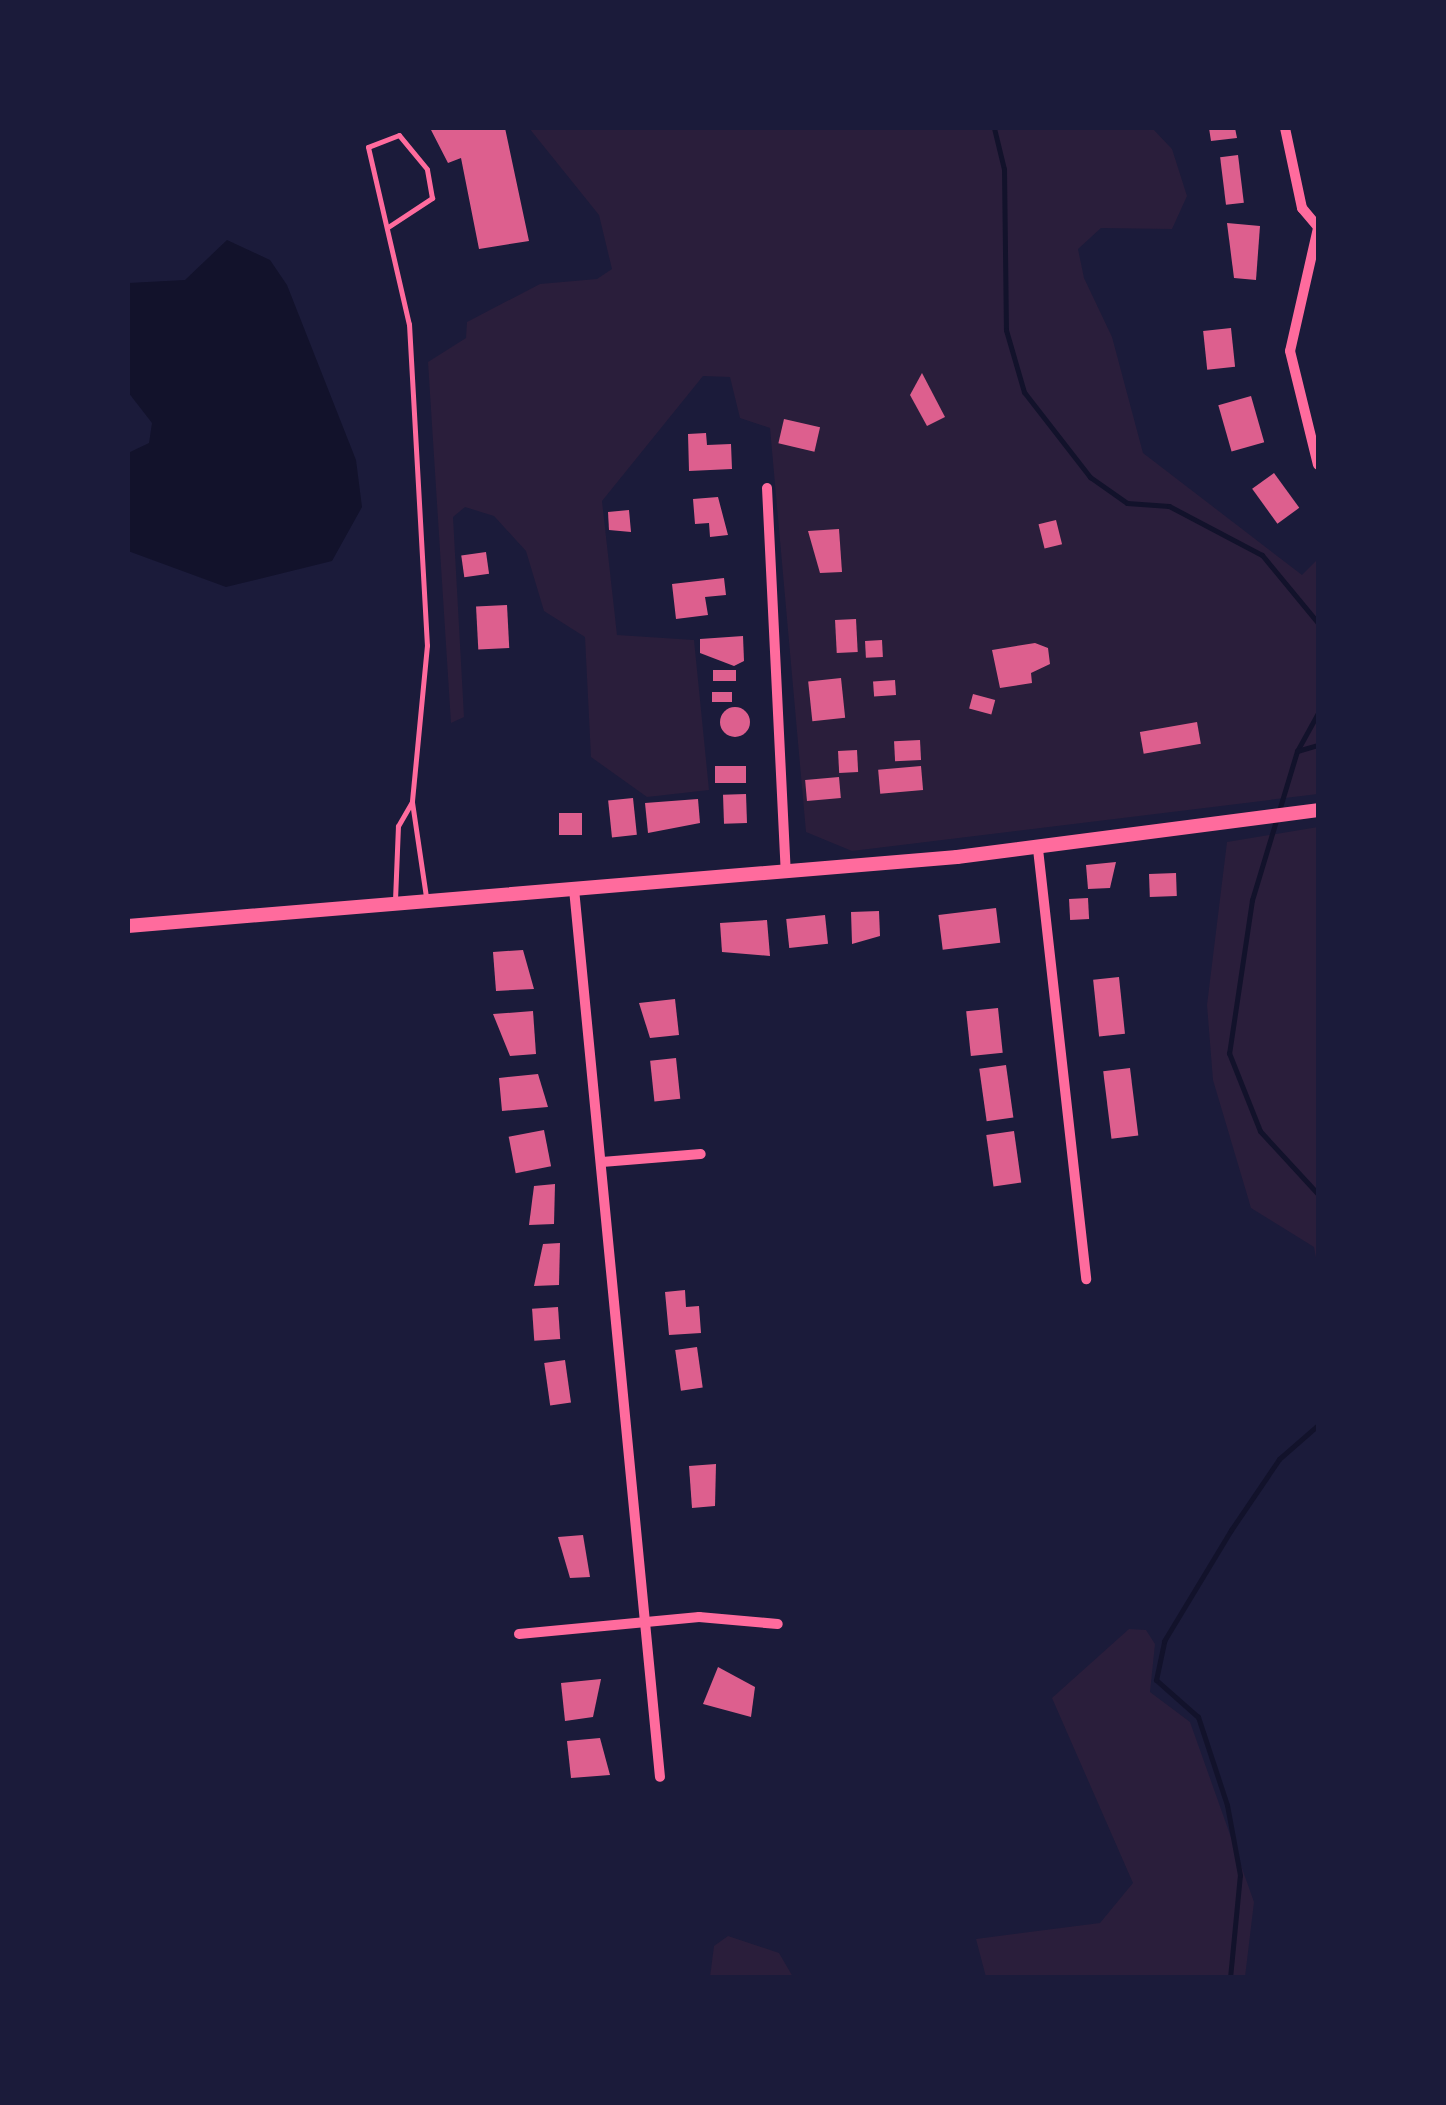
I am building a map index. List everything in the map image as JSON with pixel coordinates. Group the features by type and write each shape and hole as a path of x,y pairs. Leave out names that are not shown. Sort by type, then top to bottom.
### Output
{"street":[{"path":"1284,128 1302,208 1318,228 1290,351 1318,465"},
{"path":"766,488 786,872"},
{"path":"128,926 1038,849 1317,811"},
{"path":"1038,849 1086,1280"},
{"path":"574,889 660,1777"},
{"path":"602,1162 701,1154"},
{"path":"518,1634 645,1622 778,1624"}],"lane":[{"path":"388,227 432,198 427,168 399,134 368,147 409,324 427,644 412,802 426,902"},
{"path":"394,905 398,826 412,802"}],"shaded area":[{"path":"529,128 1152,128 1172,149 1187,196 1172,229 1101,228 1078,249 1084,278 1112,337 1143,453 1302,575 1318,559 1318,794 852,851 806,832 770,428 740,418 730,377 703,376 602,501 617,635 694,640 709,790 647,797 591,757 585,637 544,611 526,551 494,516 465,507 453,517 464,717 451,723 428,362 466,338 467,322 540,284 597,279 612,269 599,215"},
{"path":"227,240 270,260 287,285 356,460 362,507 332,561 226,587 128,551 128,453 149,443 152,423 128,392 128,283 185,280"},
{"path":"1318,827 1318,1269 1314,1247 1251,1208 1213,1080 1207,1005 1227,842"},
{"path":"1129,1629 1146,1630 1155,1644 1150,1692 1190,1722 1254,1902 1245,1977 986,1977 976,1939 1100,1923 1133,1883 1052,1698"},
{"path":"728,1936 779,1953 793,1977 710,1977 714,1946"}],"building":[{"path":"430,128 505,128 529,241 479,249 461,158 448,163"},
{"path":"1209,128 1235,128 1237,138 1211,141"},
{"path":"1238,155 1244,203 1226,205 1220,157"},
{"path":"1227,223 1260,226 1256,280 1234,278"},
{"path":"1231,328 1235,367 1207,370 1203,331"},
{"path":"922,373 945,417 927,426 910,395"},
{"path":"1251,396 1264,442 1232,452 1218,405"},
{"path":"784,419 820,427 814,452 778,443"},
{"path":"706,433 707,445 731,444 732,469 689,471 688,434"},
{"path":"1274,473 1299,508 1277,524 1252,489"},
{"path":"718,497 728,535 710,537 709,523 695,524 693,499"},
{"path":"629,510 631,532 609,530 608,512"},
{"path":"1056,520 1062,544 1045,549 1039,524"},
{"path":"839,529 842,572 820,573 808,531"},
{"path":"486,552 489,574 464,577 461,555"},
{"path":"724,578 726,595 705,597 708,615 676,619 672,584"},
{"path":"507,605 509,648 478,650 476,607"},
{"path":"856,619 858,652 837,653 835,620"},
{"path":"743,636 744,661 734,666 700,653 700,639"},
{"path":"882,640 883,657 866,658 865,641"},
{"path":"1035,643 1048,648 1050,664 1031,673 1032,683 1000,688 992,650"},
{"path":"713,670 736,670 736,681 713,681"},
{"path":"841,678 845,718 812,721 808,681"},
{"path":"895,680 896,695 874,696 873,682"},
{"path":"712,692 732,692 732,702 712,702"},
{"path":"973,694 995,700 991,714 969,708"},
{"path":"735,707 746,711 750,722 746,733 735,737 724,733 720,722 724,711"},
{"path":"1197,722 1201,744 1144,754 1140,732"},
{"path":"920,740 921,760 895,761 894,741"},
{"path":"857,750 858,772 839,773 838,751"},
{"path":"715,766 746,766 746,783 715,783"},
{"path":"921,766 923,790 880,794 878,770"},
{"path":"839,777 841,798 807,801 805,780"},
{"path":"746,794 747,823 724,824 723,795"},
{"path":"633,798 637,835 612,837 608,801"},
{"path":"698,799 700,823 648,833 645,803"},
{"path":"559,813 582,813 582,835 559,835"},
{"path":"1116,862 1110,888 1088,889 1086,865"},
{"path":"1176,873 1177,896 1150,897 1149,874"},
{"path":"1088,898 1089,919 1070,920 1069,899"},
{"path":"996,908 1000,943 943,950 938,915"},
{"path":"879,911 880,936 852,944 851,912"},
{"path":"825,915 828,944 789,948 786,919"},
{"path":"767,920 770,956 722,952 720,923"},
{"path":"523,950 534,989 496,991 493,952"},
{"path":"1119,977 1125,1034 1099,1036 1093,980"},
{"path":"675,999 679,1035 650,1038 639,1003"},
{"path":"998,1008 1003,1053 971,1056 966,1011"},
{"path":"533,1011 536,1054 510,1056 493,1014"},
{"path":"676,1058 680,1099 654,1101 650,1061"},
{"path":"1006,1065 1013,1117 987,1121 979,1069"},
{"path":"1130,1068 1138,1135 1111,1139 1103,1071"},
{"path":"538,1074 548,1107 502,1111 499,1078"},
{"path":"544,1130 551,1166 516,1173 509,1137"},
{"path":"1014,1131 1021,1182 994,1186 986,1135"},
{"path":"555,1184 554,1224 529,1225 534,1186"},
{"path":"560,1243 559,1285 534,1286 543,1244"},
{"path":"685,1290 686,1307 699,1306 701,1333 669,1335 665,1292"},
{"path":"558,1307 560,1339 534,1341 532,1309"},
{"path":"697,1347 703,1388 681,1391 675,1350"},
{"path":"565,1360 571,1403 550,1406 544,1363"},
{"path":"716,1464 715,1506 692,1508 689,1466"},
{"path":"583,1535 590,1577 570,1578 558,1537"},
{"path":"718,1667 755,1687 751,1717 703,1704"},
{"path":"601,1679 593,1717 565,1721 561,1683"},
{"path":"600,1738 610,1775 571,1778 567,1741"}],"waterway":[{"path":"994,128 1004,169 1006,330 1024,392 1090,477 1127,503 1169,506 1262,555 1318,623"},
{"path":"1318,713 1297,751 1252,900 1229,1053 1260,1131 1318,1194"},
{"path":"1297,751 1318,745"},
{"path":"1230,1978 1240,1875 1227,1805 1198,1717 1156,1680 1164,1641 1231,1530 1279,1459 1318,1425"}]}
